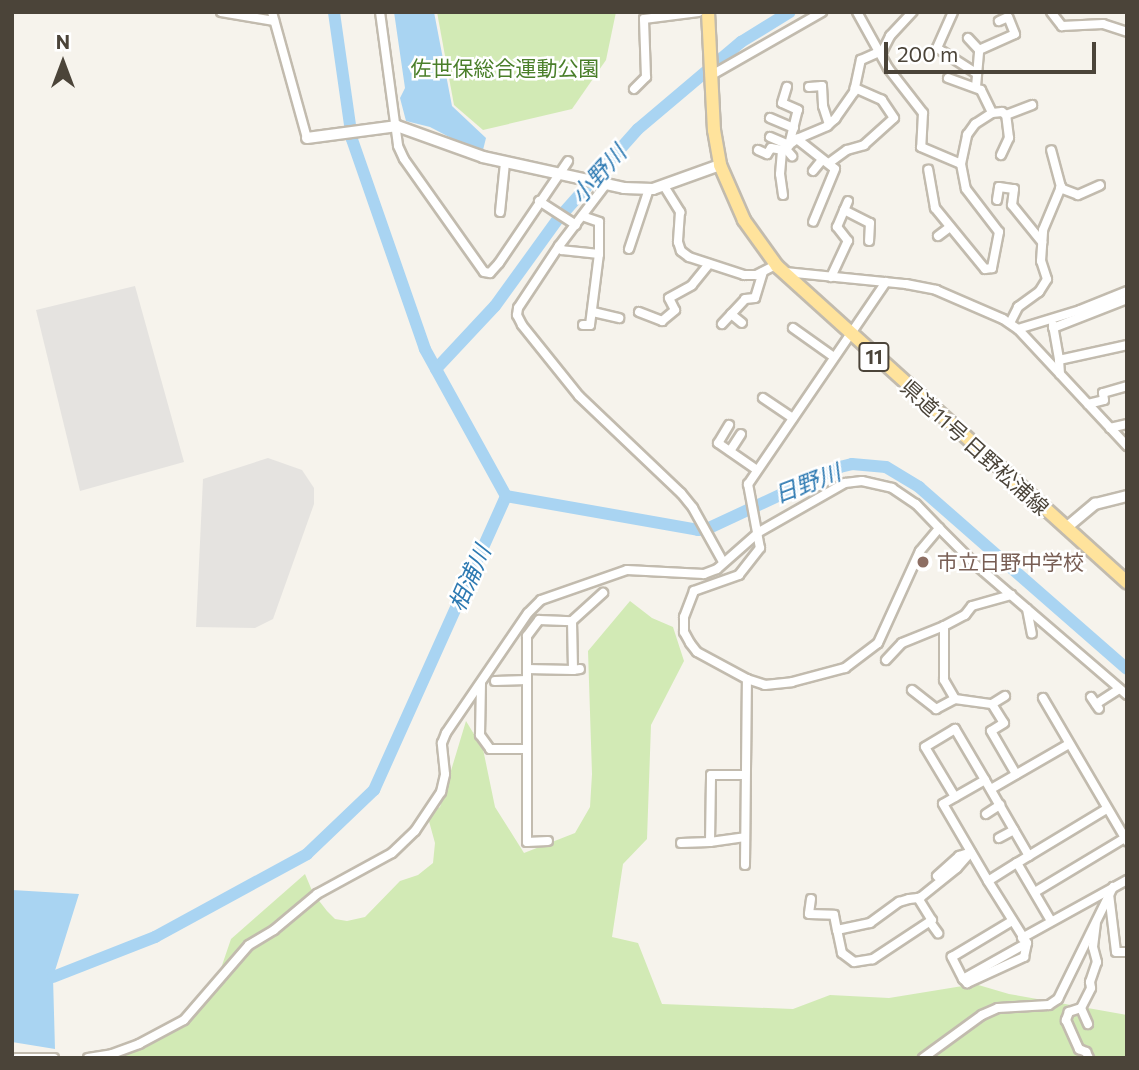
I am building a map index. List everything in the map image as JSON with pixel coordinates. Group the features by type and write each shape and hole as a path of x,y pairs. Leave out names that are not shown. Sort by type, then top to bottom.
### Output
{"main road":[{"name":"県道11号 日野松浦線","path":"708,12 714,130 720,166 744,220 779,268 850,335 1127,582"}],"street":[{"path":"221,12 273,16 311,138 395,126 505,163 649,189 720,166"},
{"path":"380,12 398,146 404,159 484,272 490,273 499,263 568,161"},
{"path":"634,89 646,77 644,19 699,12"},
{"path":"710,76 822,12"},
{"path":"857,12 908,97 923,113 922,147 961,163"},
{"path":"758,150 767,154 771,148 786,148 797,139 829,124 855,88 861,60 879,52 912,12"},
{"path":"953,12 937,48 976,74"},
{"path":"1051,12 1062,26 1103,24 1127,32"},
{"path":"979,50 1015,34 1008,17 999,21"},
{"path":"968,38 979,50 976,87"},
{"path":"948,78 981,90 992,113"},
{"path":"783,195 780,174 799,110 782,103 787,86"},
{"path":"809,86 822,86 823,106 829,124"},
{"path":"813,171 847,150 864,145 894,118 882,100 855,88"},
{"path":"1006,116 1032,105"},
{"path":"926,174 935,208 985,270 992,268 999,232 966,189 961,163 967,135 975,124 992,113 1002,112 1006,116 1009,138 1001,155"},
{"path":"770,118 794,128"},
{"path":"770,136 792,156"},
{"path":"797,139 835,169 822,196 814,222"},
{"path":"1014,326 1018,307 1039,292 1047,279 1041,261 1042,242 1051,207 1060,188 1051,150"},
{"path":"500,212 505,163"},
{"path":"604,183 518,308 517,315 522,325 579,396 693,508 723,562"},
{"path":"1060,188 1078,195 1100,185"},
{"path":"664,186 680,212 678,243 681,251 709,264 744,275 779,268 936,290 1014,326 1126,445"},
{"path":"997,200 999,187 1017,189 1012,205 1042,242"},
{"path":"629,249 649,189"},
{"path":"539,201 575,224"},
{"path":"831,277 848,240 837,227 848,201"},
{"path":"844,211 870,223 869,241"},
{"path":"582,216 598,222 599,254 593,312 590,325 583,325"},
{"path":"938,236 950,227"},
{"path":"559,246 562,250 599,254"},
{"path":"639,312 662,321 675,310 668,302 672,293 692,285 709,264"},
{"path":"722,324 745,299 755,298 763,272"},
{"path":"886,282 748,484 760,548 739,576 694,591 684,617 684,632 697,652 747,679 765,685 792,682 845,668 863,657 878,643 920,551 939,528"},
{"path":"1052,323 1127,291"},
{"path":"750,298 760,305"},
{"path":"1014,326 1052,323 1127,299"},
{"path":"593,312 619,318"},
{"path":"731,314 742,323"},
{"path":"1052,323 1060,374"},
{"path":"793,328 834,357"},
{"path":"1059,360 1127,345"},
{"path":"1088,404 1104,400 1103,393 1127,386"},
{"path":"763,398 793,418"},
{"path":"1110,428 1127,424"},
{"path":"729,425 717,440 757,470"},
{"path":"730,451 741,434"},
{"path":"88,1058 130,1048 184,1020 249,944 274,930 317,894 392,853 415,831 441,792 445,774 442,743 446,733 528,613 541,600 627,570 690,576 717,569 758,529 838,486 862,481 877,483 904,495 1011,595 1127,695"},
{"path":"1066,528 1096,504 1127,496"},
{"path":"548,841 527,842 527,636 539,620 572,621 603,593"},
{"path":"886,660 902,643 965,615 972,606 1011,595"},
{"path":"1027,609 1032,634"},
{"path":"527,669 576,669 572,621"},
{"path":"944,625 944,680 955,699"},
{"path":"745,865 747,679"},
{"path":"495,681 527,680"},
{"path":"481,683 480,736 489,749 527,749"},
{"path":"1095,703 1119,689"},
{"path":"912,690 936,709 955,699 992,704 1005,696"},
{"path":"1034,892 1126,840 1105,810 1043,698"},
{"path":"992,704 1004,723 991,731 1016,774"},
{"path":"955,797 925,747 955,730 1029,856"},
{"path":"991,789 1069,744"},
{"path":"710,842 711,775 745,775"},
{"path":"985,779 943,804 1024,940"},
{"path":"986,814 1000,805"},
{"path":"988,881 1105,810"},
{"path":"999,838 1014,830"},
{"path":"681,842 710,842 745,837"},
{"path":"937,876 959,856 971,852"},
{"path":"837,930 870,923 899,902 918,898 957,868 971,852"},
{"path":"1017,863 1051,921"},
{"path":"1012,921 952,957 963,979 1051,921 1127,880"},
{"path":"923,1058 982,1015 998,1008 1049,1005 1058,999 1111,890"},
{"path":"1111,890 1116,952 1127,952"},
{"path":"918,898 938,933"},
{"path":"811,899 809,915 834,915 842,953 854,962 873,959 930,922"},
{"path":"1069,1012 1081,1008 1091,988 1097,962 1093,947 1098,927 1094,922"},
{"path":"1071,1003 1066,1020 1079,1049 1086,1052 1089,1058"},
{"path":"1081,1008 1088,1024"},
{"path":"16,1058 54,1058"}],"green space":[{"name":"佐世保総合運動公園","path":"437,12 616,12 606,60 572,109 483,130 454,105"},
{"path":"630,601 652,618 673,627 684,661 651,725 647,839 623,864 612,937 638,943 662,1004 793,1009 830,995 889,998 975,984 1009,994 1127,1015 1127,1058 110,1058 127,1055 170,1030 217,980 231,939 305,874 313,893 327,911 335,919 347,921 365,917 400,881 418,875 433,863 435,843 427,814 440,807 466,721 483,749 495,807 524,853 575,833 590,807 592,774 588,651"}],"shaded area":[{"path":"135,286 184,462 80,491 36,310"},
{"path":"268,458 302,470 314,488 314,504 273,619 255,628 196,627 203,479"}],"water":[{"path":"394,12 434,12 452,106 486,138 482,154 430,127 406,121 400,98 405,88"},
{"path":"12,890 79,894 53,977 55,1049 12,1042"}],"waterway":[{"name":"相浦川","path":"53,977 155,937 307,854 374,790 506,496 425,349 352,139 334,12"},
{"name":"小野川","path":"436,369 495,306 558,219 638,129 741,42 790,12"},
{"name":"日野川","path":"506,496 698,530 709,528 840,467 852,464 886,467 919,487 1127,669"}],"place":[{"name":"市立日野中学校","path":"923,562"}]}
